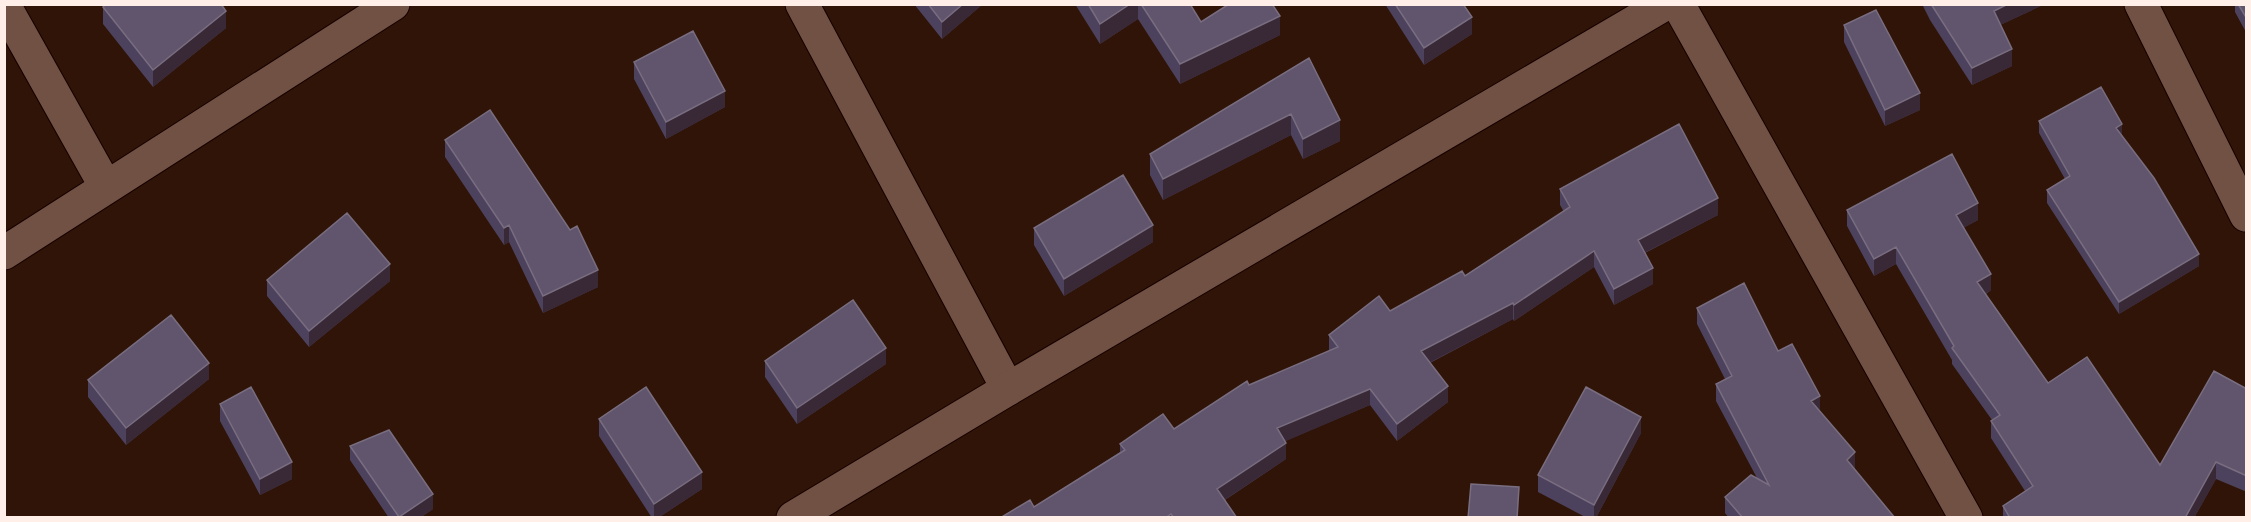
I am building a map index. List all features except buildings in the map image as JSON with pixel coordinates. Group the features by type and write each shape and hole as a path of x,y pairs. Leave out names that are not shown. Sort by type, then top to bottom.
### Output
{"street":[{"path":"4,253 393,4"},
{"path":"802,4 1008,389"},
{"path":"793,518 1008,389 1665,4"},
{"path":"1678,4 1966,518"},
{"path":"2141,4 2247,215"},
{"path":"4,5 106,187"}]}
